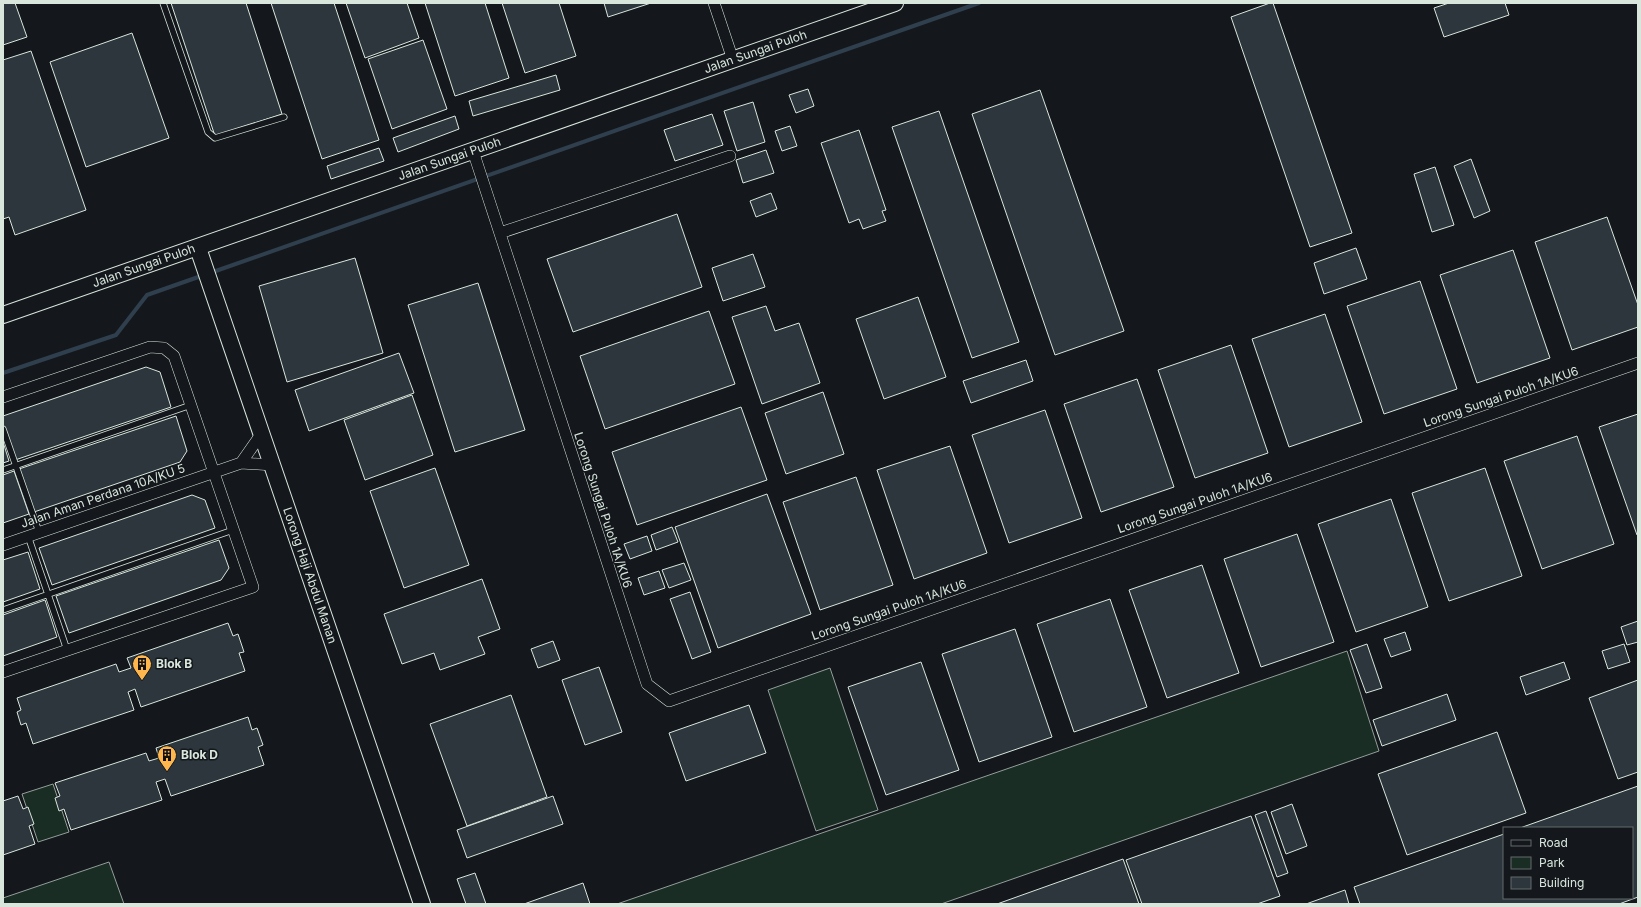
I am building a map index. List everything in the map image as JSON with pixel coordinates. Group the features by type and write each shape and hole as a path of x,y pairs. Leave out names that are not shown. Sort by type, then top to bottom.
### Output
{"street":[{"path":"714,3 733,60"},
{"name":"Jalan Sungai Puloh","path":"3,315 200,254 473,151 895,3"},
{"name":"Lorong Sungai Puloh 1A/KU6","path":"473,151 647,684 669,700 1638,363"},
{"path":"500,233 730,156"},
{"name":"Lorong Haji Abdul Manan","path":"200,254 422,904"},
{"path":"3,397 150,347 164,348 174,356 212,472 253,587 3,672"},
{"path":"241,463 262,433"},
{"path":"241,463 273,465"},
{"name":"Jalan Aman Perdana 10A/KU 5","path":"3,545 241,463"}],"lane":[{"path":"163,3 208,132 211,136 215,138 284,117"},
{"path":"3,470 191,405"},
{"path":"3,429 39,532"},
{"path":"3,610 233,530"},
{"path":"28,536 67,650"}],"green space":[{"path":"1347,651 1379,751 941,904 617,904"},
{"path":"830,668 878,810 816,831 768,690"},
{"path":"53,784 69,832 38,842 22,794"},
{"path":"109,862 124,904 3,904 3,898"}],"building":[{"path":"3,3 15,3 27,37 3,45"},
{"path":"171,3 246,3 282,114 215,136"},
{"path":"271,3 334,3 379,140 322,159"},
{"path":"346,3 407,3 419,38 365,58"},
{"path":"425,3 485,3 509,78 455,96"},
{"path":"502,3 559,3 576,56 525,73"},
{"path":"604,3 651,3 608,17"},
{"path":"1273,3 1352,233 1310,247 1231,17"},
{"path":"1449,3 1505,3 1509,15 1444,37 1434,8"},
{"path":"132,33 169,138 86,167 50,62"},
{"path":"423,40 447,109 392,129 368,59"},
{"path":"31,51 86,210 15,235 9,217 3,219 3,60"},
{"path":"556,75 560,90 473,116 469,101"},
{"path":"808,89 814,106 796,113 789,95"},
{"path":"1040,90 1124,331 1055,355 972,114"},
{"path":"753,102 765,142 737,151 724,111"},
{"path":"939,111 1019,342 972,358 892,127"},
{"path":"712,114 723,145 675,161 664,130"},
{"path":"455,116 459,129 398,152 393,138"},
{"path":"790,126 797,146 782,151 775,131"},
{"path":"859,130 886,210 882,211 886,221 863,229 859,219 849,223 821,143"},
{"path":"379,148 384,161 331,179 327,166"},
{"path":"766,150 774,173 743,183 736,160"},
{"path":"1471,159 1490,211 1474,218 1454,166"},
{"path":"1435,167 1454,225 1432,232 1414,174"},
{"path":"771,193 777,209 756,217 750,201"},
{"path":"677,214 702,287 573,332 547,259"},
{"path":"1607,217 1638,305 1638,327 1572,350 1535,242"},
{"path":"1356,248 1367,279 1324,294 1314,263"},
{"path":"1513,250 1550,358 1477,383 1440,275"},
{"path":"753,254 765,287 723,301 712,268"},
{"path":"355,258 383,353 287,382 259,286"},
{"path":"1420,281 1457,389 1384,414 1347,306"},
{"path":"478,283 525,430 455,452 408,305"},
{"path":"918,297 946,377 884,399 856,319"},
{"path":"766,306 775,331 799,323 820,383 762,404 732,317"},
{"path":"709,311 735,384 605,429 580,356"},
{"path":"1325,314 1362,422 1289,447 1252,339"},
{"path":"1231,345 1268,453 1195,478 1158,370"},
{"path":"399,353 414,393 309,431 295,390"},
{"path":"1026,360 1033,381 971,403 963,381"},
{"path":"146,367 160,372 171,407 15,460 3,424 3,416"},
{"path":"1137,379 1174,487 1101,512 1064,404"},
{"path":"823,392 844,454 786,474 765,413"},
{"path":"412,395 433,455 365,480 344,420"},
{"path":"741,407 767,480 637,525 612,452"},
{"path":"1045,410 1082,518 1009,543 972,435"},
{"path":"1638,414 1638,535 1637,535 1599,427"},
{"path":"176,416 187,451 180,462 34,512 19,469"},
{"path":"1577,436 1614,544 1542,569 1504,461"},
{"path":"3,442 9,461 3,463"},
{"path":"950,446 987,553 914,579 877,470"},
{"path":"435,468 469,565 404,588 370,491"},
{"path":"1485,468 1522,576 1449,601 1412,493"},
{"path":"14,471 29,514 3,523 3,475"},
{"path":"856,477 893,585 820,610 783,502"},
{"path":"767,494 811,614 718,648 675,527"},
{"path":"192,495 205,500 215,528 52,585 39,548"},
{"path":"1391,499 1428,607 1356,632 1318,524"},
{"path":"672,527 678,542 656,550 651,535"},
{"path":"1297,534 1334,642 1261,667 1224,559"},
{"path":"647,536 652,551 630,559 624,544"},
{"path":"219,540 229,568 221,580 69,633 56,596"},
{"path":"28,552 40,589 3,602 3,560"},
{"path":"684,563 691,580 669,588 662,570"},
{"path":"1202,565 1239,673 1167,698 1129,590"},
{"path":"659,571 665,588 644,595 638,578"},
{"path":"482,579 500,629 478,637 485,654 440,670 434,653 402,664 384,614"},
{"path":"690,592 711,652 692,659 670,599"},
{"path":"1110,599 1147,707 1074,732 1037,624"},
{"path":"45,600 57,637 3,656 3,615"},
{"path":"1638,621 1638,642 1627,645 1621,627"},
{"name":"Blok B","path":"228,623 233,636 238,634 244,652 239,653 245,671 141,707 135,689 128,692 134,710 33,744 26,723 21,725 17,712 21,710 17,698 116,664 119,672 131,668 127,658"},
{"path":"1015,629 1052,737 979,762 942,654"},
{"path":"1405,632 1411,650 1391,657 1384,639"},
{"path":"553,641 560,660 538,668 531,649"},
{"path":"1367,644 1382,688 1366,693 1350,650"},
{"path":"1624,644 1630,662 1608,669 1602,651"},
{"path":"921,662 959,770 886,795 848,687"},
{"path":"1564,662 1570,679 1526,695 1520,677"},
{"path":"599,667 622,732 585,745 562,680"},
{"path":"1638,680 1638,772 1618,779 1589,698"},
{"path":"1447,694 1456,720 1382,746 1373,720"},
{"path":"511,695 547,797 467,826 430,724"},
{"path":"749,705 766,753 686,781 669,733"},
{"name":"Blok D","path":"248,717 252,730 257,728 263,745 258,747 264,765 171,796 165,779 156,782 162,800 71,830 64,809 59,811 55,798 60,796 55,783 146,753 149,761 159,758 156,748"},
{"path":"1497,732 1526,813 1407,855 1378,774"},
{"path":"1638,786 1638,897 1633,899 1633,827 1523,827"},
{"path":"18,796 23,809 28,807 34,824 29,826 35,844 3,855 3,801"},
{"path":"553,796 563,824 467,858 457,830"},
{"path":"1292,804 1307,846 1286,854 1271,812"},
{"path":"1266,811 1288,873 1277,877 1255,815"},
{"path":"1251,816 1280,896 1257,904 1142,904 1126,860"},
{"path":"1503,834 1503,899 1633,899 1619,904 1360,904 1354,887"},
{"path":"1123,859 1139,904 997,904"},
{"path":"475,873 486,904 466,904 457,879"},
{"path":"583,883 590,904 524,904"},
{"path":"1345,890 1349,904 1306,904"}],"waterway":[{"path":"210,273 979,3"},
{"path":"3,373 116,335 147,295 204,275"}],"place":[{"name":"Blok B","path":"142,681"},
{"name":"Blok D","path":"167,772"}]}
